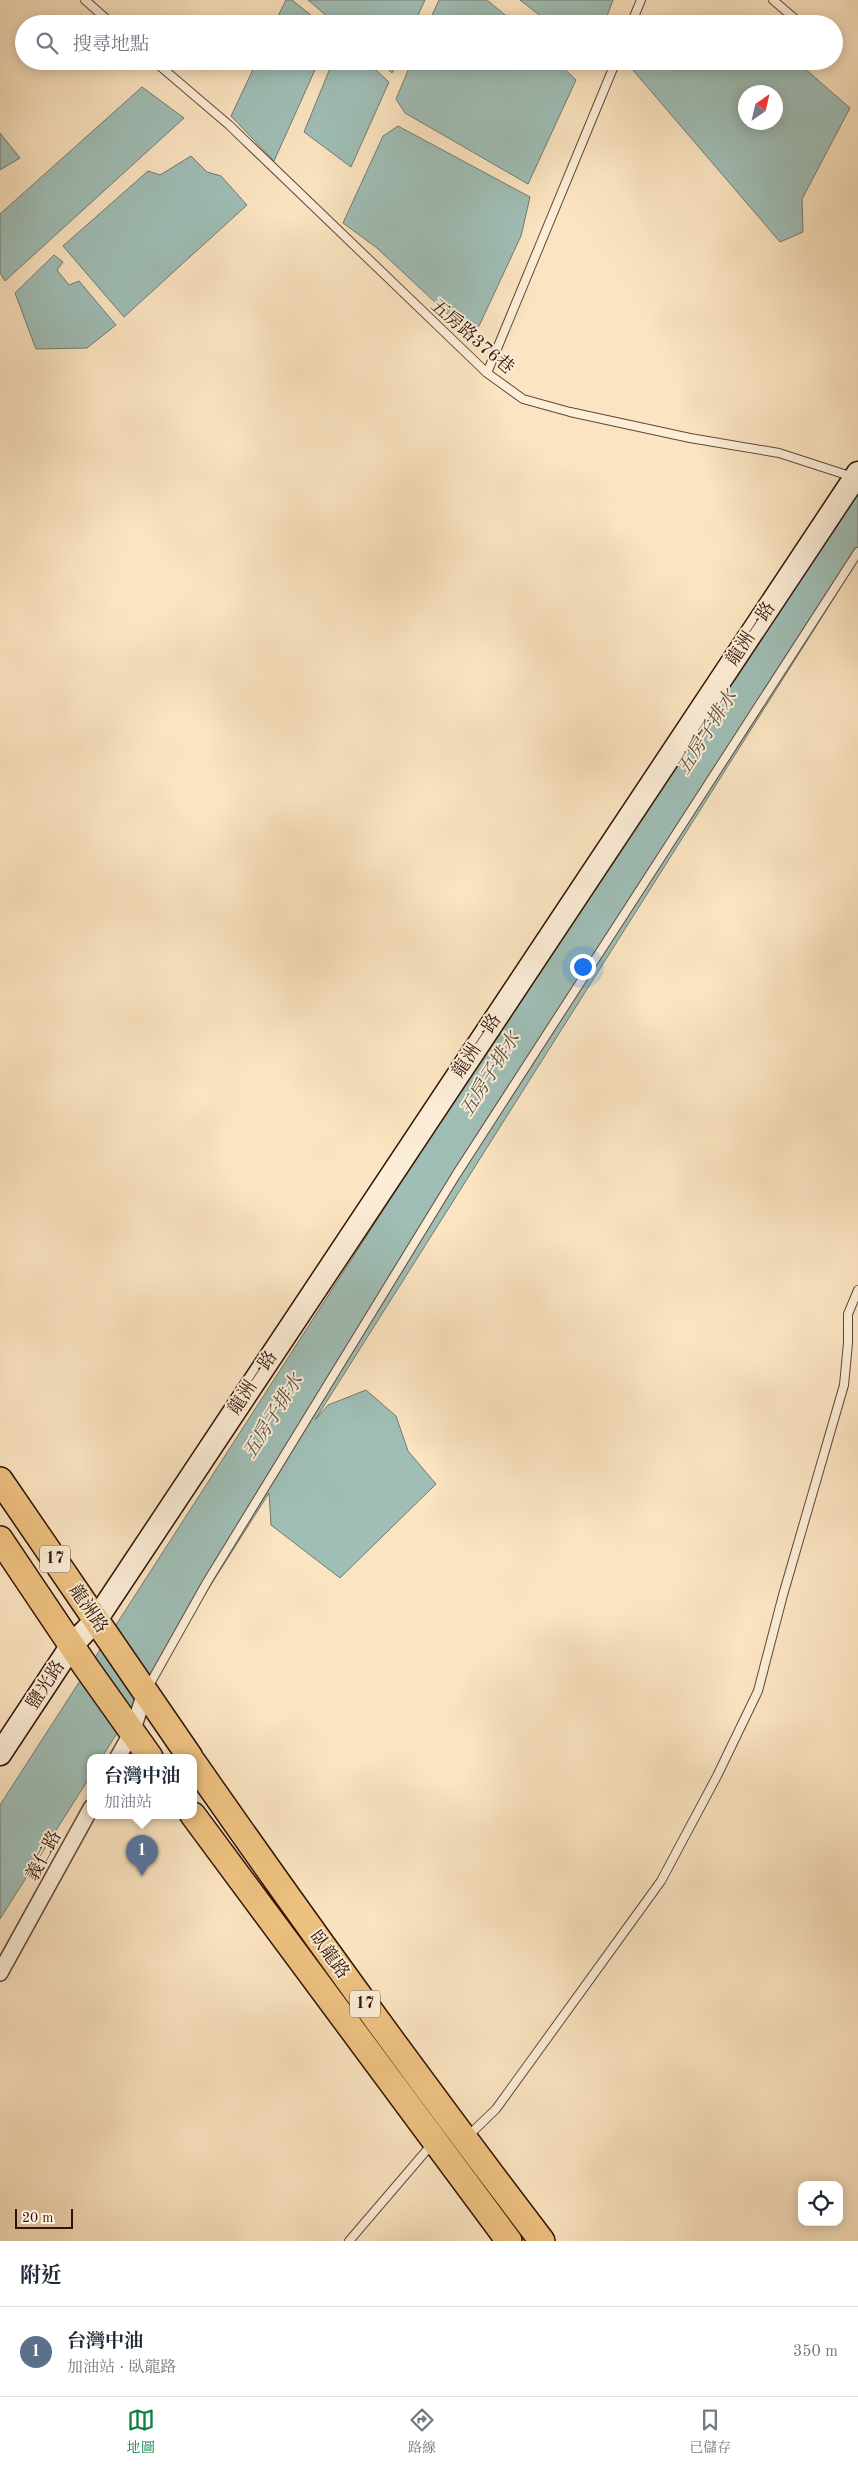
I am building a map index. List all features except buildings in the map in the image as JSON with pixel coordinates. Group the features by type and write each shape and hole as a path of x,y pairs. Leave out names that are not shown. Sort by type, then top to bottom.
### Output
{"main road":[{"name":"龍洲路","path":"0,1480 102,1629"},
{"name":"龍洲路","path":"0,1539 129,1728"},
{"name":"17","path":"102,1629 188,1754"},
{"name":"17","path":"129,1728 148,1754"},
{"name":"臥龍路","path":"197,1768 291,1903 449,2141 509,2241"},
{"name":"臥龍路","path":"196,1819 449,2141 542,2241"}],"street":[{"name":"龍洲一路","path":"102,1629 857,477"},
{"name":"鹽光路","path":"0,1754 72,1645 102,1629"},
{"path":"119,1754 142,1688"},
{"name":"義仁路","path":"0,1973 87,1815"}],"lane":[{"path":"85,0 102,15"},
{"path":"635,15 641,0"},
{"path":"773,0 790,15"},
{"name":"五房路376巷","path":"165,70 229,125 487,374 523,399 570,412 680,436 779,454 857,477"},
{"path":"487,374 612,70"},
{"path":"142,1688 456,1175 858,552"},
{"path":"349,2241 449,2141 496,2109 661,1881 717,1776 758,1691 782,1595 844,1385 848,1343 848,1314 858,1290"}],"water":[{"path":"286,0 292,0 311,15 278,15"},
{"path":"308,0 425,0 418,15 326,15"},
{"path":"439,0 487,0 505,15 432,15"},
{"path":"520,0 613,0 607,15 539,15"},
{"path":"253,70 315,70 274,161 231,116"},
{"path":"329,70 376,70 389,82 351,167 304,132"},
{"path":"408,70 565,70 576,80 528,184 405,113 396,99"},
{"path":"633,70 806,70 850,108 802,199 803,232 780,242"},
{"path":"142,87 184,118 5,281 0,273 0,214"},
{"path":"398,126 530,197 521,236 479,326 467,332 377,248 343,223 383,136"},
{"path":"0,133 20,158 0,170"},
{"path":"191,156 207,172 221,176 247,205 124,317 63,246 148,171 160,175"},
{"path":"54,255 63,262 57,270 69,285 79,281 116,325 87,348 36,349 15,293"},
{"name":"五房子排水","path":"858,473 858,560 315,1420 328,1405 366,1390 396,1416 408,1451 436,1484 340,1578 271,1525 269,1493 104,1754 87,1754 87,1781 0,1919 0,1805"}],"place":[{"name":"台灣中油","path":"142,1876"}]}
